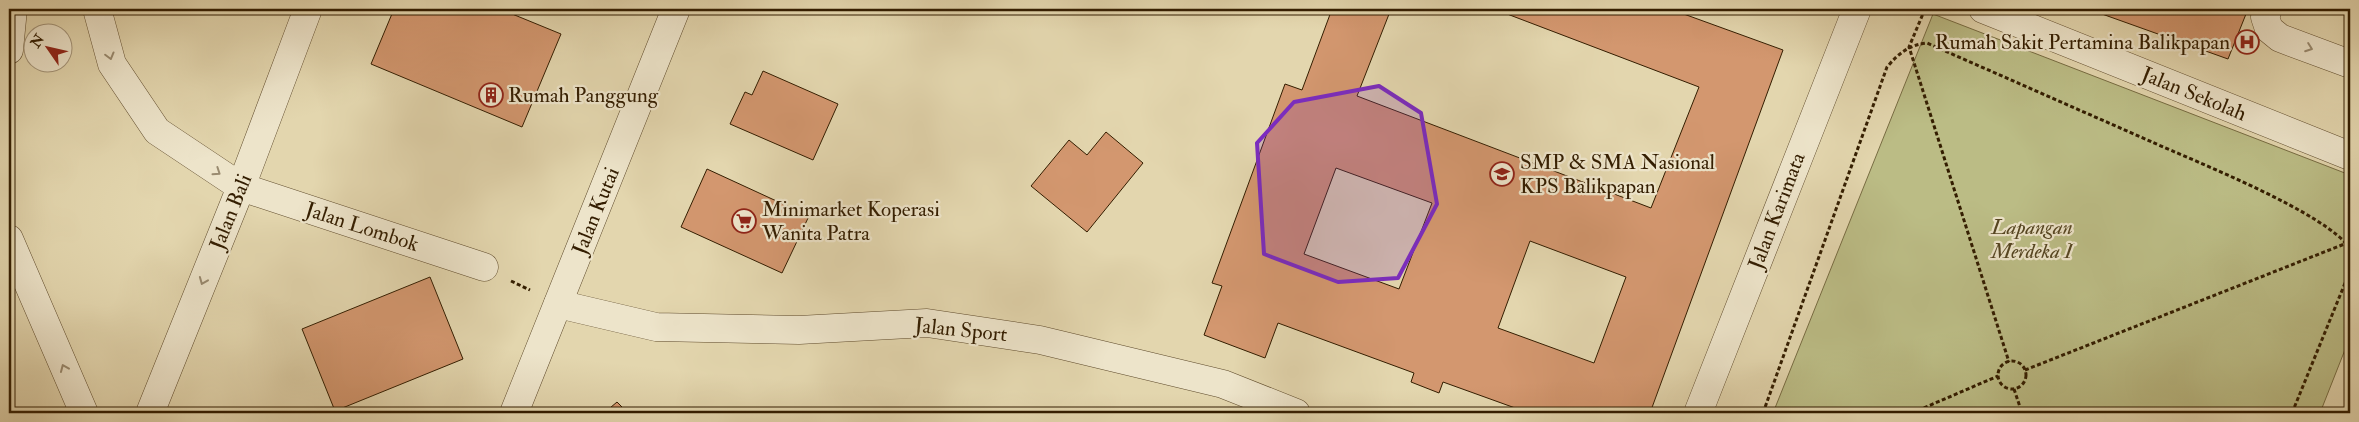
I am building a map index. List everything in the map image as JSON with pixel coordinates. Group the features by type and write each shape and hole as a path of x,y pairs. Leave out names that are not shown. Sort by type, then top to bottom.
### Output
{"street":[{"path":"9,50 13,9"},
{"name":"Jalan Lombok","path":"98,9 112,64 156,131 241,187 484,267"},
{"name":"Jalan Bali","path":"150,413 241,187 308,9"},
{"name":"Jalan Kutai","path":"514,413 676,9"},
{"name":"Jalan Karimata","path":"1698,413 1857,9"},
{"name":"Jalan Sekolah","path":"1983,9 2030,18 2350,156"},
{"path":"2268,9 2265,17 2269,29 2280,38 2350,64"},
{"path":"9,239 84,413"},
{"name":"Jalan Sport","path":"558,304 656,327 799,330 936,324 1040,340 1223,384 1296,413"}],"path":[{"path":"1925,9 1908,47 2009,362"},
{"path":"1763,413 1877,91 1887,67 1897,55 1908,47 1927,43 2243,183 2316,219 2347,243 2350,249"},
{"path":"2025,370 2347,243 2350,236"},
{"path":"484,267 558,304"},
{"path":"2292,413 2350,271"},
{"path":"2009,362 2021,364 2025,370 2026,378 2022,386 2007,389 2001,384 1998,376 2000,369 2009,362"},
{"path":"1912,413 1998,376"},
{"path":"2014,389 2022,413"}],"highlighted area":[{"path":"1379,86 1421,113 1437,204 1398,278 1338,282 1264,254 1257,143 1294,102"}],"green space":[{"name":"Lapangan Merdeka I","path":"1933,14 2350,175 2350,337 2320,413 1773,413"}],"building":[{"name":"Rumah Panggung","path":"394,9 500,9 561,34 522,127 371,64"},
{"path":"1332,9 1391,9 1357,96 1651,208 1699,87 1494,9 1670,9 1783,50 1650,413 1529,413 1443,382 1439,393 1411,382 1414,373 1278,323 1265,358 1204,335 1222,286 1212,283 1285,84 1302,90","holes":["1336,168 1432,203 1399,289 1304,254","1530,241 1626,277 1594,363 1498,328"]},
{"path":"2088,9 2248,9 2228,59"},
{"path":"763,71 838,104 813,160 730,124 745,92 752,95"},
{"path":"1106,132 1143,163 1087,232 1031,186 1069,140 1087,155"},
{"name":"Minimarket Koperasi Wanita Patra","path":"707,169 809,216 782,273 681,227"},
{"path":"430,277 463,359 335,411 302,329"},
{"path":"617,402 628,413 604,413"}],"place":[{"name":"Rumah Sakit Pertamina Balikpapan","path":"2247,42"},
{"name":"Rumah Panggung","path":"491,95"},
{"name":"SMP & SMA Nasional KPS Balikpapan","path":"1502,174"},
{"name":"Minimarket Koperasi Wanita Patra","path":"744,221"}]}
